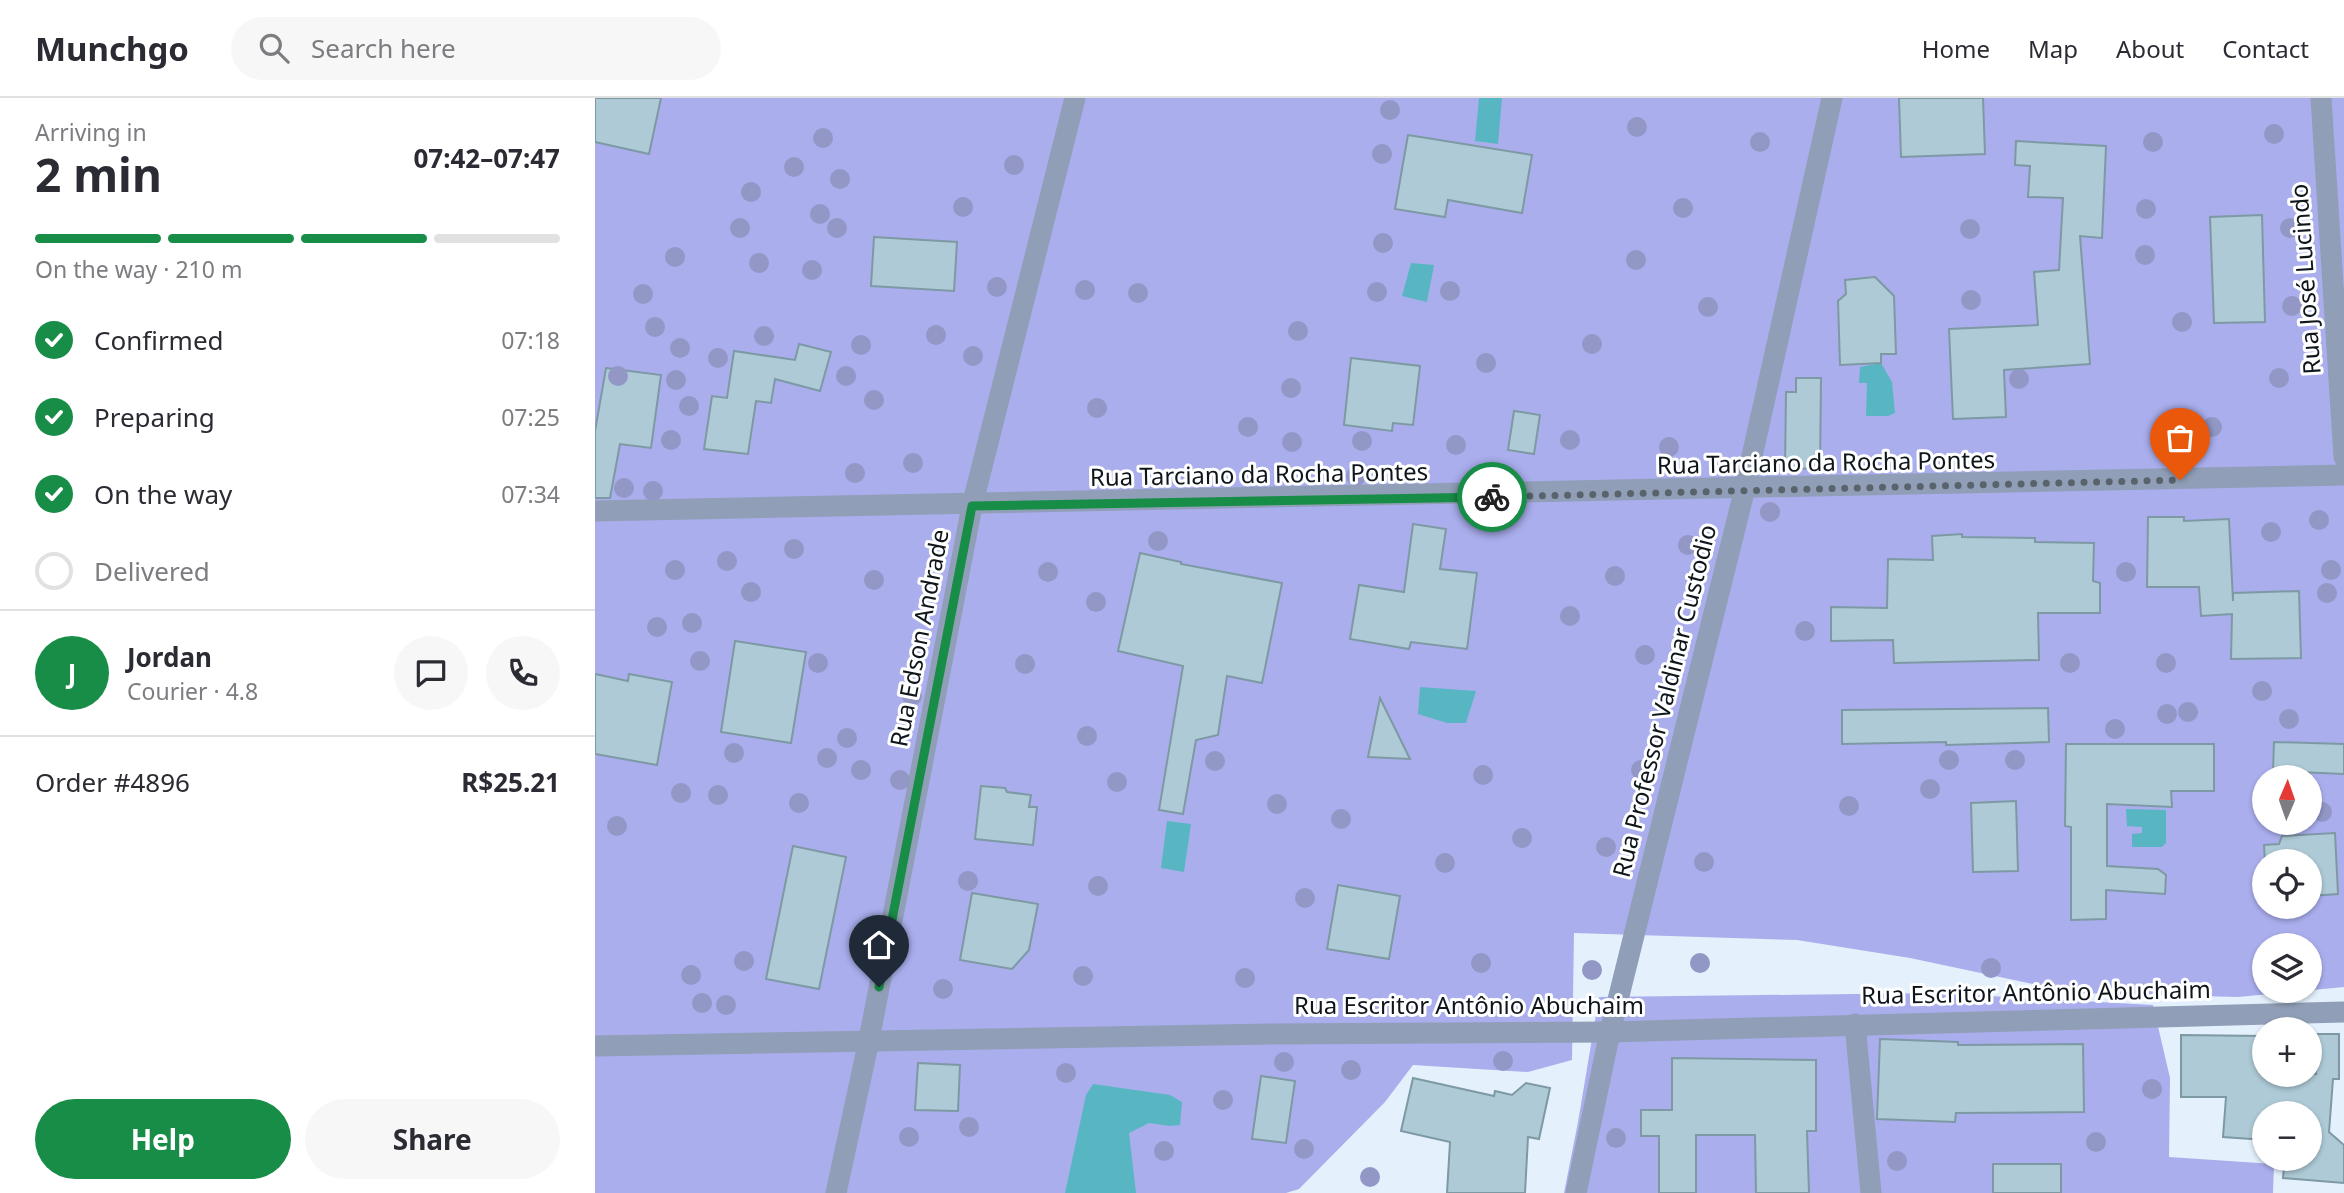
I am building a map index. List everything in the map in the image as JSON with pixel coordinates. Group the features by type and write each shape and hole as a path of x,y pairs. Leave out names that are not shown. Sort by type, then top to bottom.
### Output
{"street":[{"name":"Rua Edson Andrade","path":"836,1193 869,1041 972,506 1075,98"},
{"name":"Rua Professor Valdinar Custodio","path":"1576,1193 1610,1032 1744,492 1832,98"},
{"name":"Rua José Lucindo","path":"2321,98 2344,457"},
{"name":"Rua Tarciano da Rocha Pontes","path":"595,511 1744,492 2344,475"},
{"name":"Rua Escritor Antônio Abuchaim","path":"595,1046 1285,1034 1610,1032 2344,1012"},
{"path":"1854,1024 1871,1193"}],"shaded area":[{"path":"595,98 2344,98 2344,987 2322,989 2322,933 2252,933 2252,996 2238,997 2076,993 1910,958 1797,940 1574,933 1572,1060 1528,1072 1413,1065 1385,1102 1299,1189 1286,1193 595,1193"},
{"path":"1479,98 1502,98 1498,144 1475,141"},
{"path":"1411,263 1434,265 1427,302 1402,296"},
{"path":"1881,363 1892,382 1895,413 1888,416 1866,416 1867,383 1859,383 1860,367"},
{"path":"1420,687 1476,691 1466,723 1447,723 1418,714"},
{"path":"2126,809 2166,810 2166,843 2162,847 2132,847 2132,834 2142,833 2142,827 2127,826"},
{"path":"1167,821 1191,824 1184,872 1161,868"},
{"path":"1937,993 2153,1005 2170,1078 2169,1157 2252,1163 2252,1171 2274,1171 2273,1193 1564,1193 1599,997"},
{"path":"1093,1084 1170,1095 1182,1102 1180,1125 1149,1123 1129,1133 1136,1193 1065,1193 1086,1095"}],"building":[{"path":"595,98 661,98 649,154 595,142"},
{"path":"1899,98 1983,98 1985,154 1901,157"},
{"path":"1408,135 1532,155 1522,213 1448,200 1445,217 1395,209"},
{"path":"2016,141 2106,146 2102,238 2080,236 2090,364 2004,370 2006,417 1953,419 1949,329 2038,325 2034,272 2059,270 2063,198 2028,197 2030,166 2015,165"},
{"path":"2262,215 2265,322 2214,323 2210,217"},
{"path":"874,237 957,242 954,291 871,286"},
{"path":"1875,277 1894,296 1896,354 1881,354 1881,363 1840,365 1838,301 1846,294 1845,280"},
{"path":"799,344 831,352 820,391 775,379 771,403 756,401 748,454 704,449 712,396 727,398 734,351 795,360"},
{"path":"1351,358 1420,366 1413,425 1393,423 1392,431 1344,425"},
{"path":"606,368 661,375 651,448 620,444 610,498 595,498 595,431"},
{"path":"1796,378 1821,378 1820,469 1785,468 1786,392 1796,392"},
{"path":"1514,411 1540,415 1534,454 1508,450"},
{"path":"2148,517 2184,517 2184,521 2229,519 2233,601 2233,593 2299,591 2301,658 2231,659 2232,614 2201,616 2199,587 2147,587"},
{"path":"1413,524 1446,529 1440,569 1477,573 1467,649 1411,642 1409,649 1350,639 1359,585 1404,592"},
{"path":"1962,534 1962,537 2035,538 2035,542 2094,543 2093,581 2100,583 2100,613 2038,613 2039,660 1894,663 1893,640 1831,641 1831,607 1887,608 1888,559 1933,560 1932,536"},
{"path":"1140,553 1181,564 1282,583 1262,683 1227,676 1218,735 1196,740 1183,814 1159,810 1183,666 1118,651"},
{"path":"735,641 806,652 791,743 721,732"},
{"path":"595,674 628,681 629,674 672,682 657,765 595,754"},
{"path":"1380,698 1410,759 1368,757"},
{"path":"2048,708 2049,742 1842,744 1842,710"},
{"path":"2274,742 2344,744 2344,774 2322,773 2322,765 2273,765"},
{"path":"2066,744 2214,744 2214,791 2171,791 2172,807 2107,804 2107,866 2158,869 2166,875 2165,894 2106,890 2106,919 2071,920 2071,827 2065,826"},
{"path":"981,786 1005,788 1007,792 1031,795 1029,807 1037,807 1033,845 975,839"},
{"path":"2016,801 2018,871 1973,872 1971,803"},
{"path":"2335,833 2338,894 2322,895 2322,849 2264,849 2264,845 2279,844 2282,836"},
{"path":"793,846 846,857 819,989 766,979"},
{"path":"1338,885 1400,896 1389,959 1327,949"},
{"path":"972,893 1038,904 1029,950 1012,969 960,960"},
{"path":"2322,1034 2339,1034 2339,1079 2333,1079 2329,1132 2344,1145 2344,1183 2283,1178 2284,1171 2322,1171 2322,1101 2252,1101 2252,1139 2223,1137 2226,1097 2181,1097 2181,1035 2252,1036 2252,1087 2322,1087"},
{"path":"1880,1039 1958,1042 1958,1045 2083,1044 2084,1112 1956,1113 1955,1122 1877,1119"},
{"path":"1672,1058 1816,1060 1816,1131 1807,1131 1809,1193 1756,1193 1755,1135 1696,1135 1696,1193 1659,1193 1659,1136 1641,1136 1641,1110 1672,1110"},
{"path":"918,1063 960,1065 958,1111 915,1110"},
{"path":"1261,1076 1295,1081 1286,1143 1252,1139"},
{"path":"1413,1078 1494,1096 1495,1091 1512,1095 1526,1083 1550,1088 1539,1139 1528,1137 1525,1193 1447,1193 1450,1142 1401,1131"},
{"path":"1993,1164 2061,1164 2061,1193 1993,1193"}],"way so far":[{"path":"1492,497 2180,480"}],"route":[{"path":"879,987 972,506 1492,497"}]}
